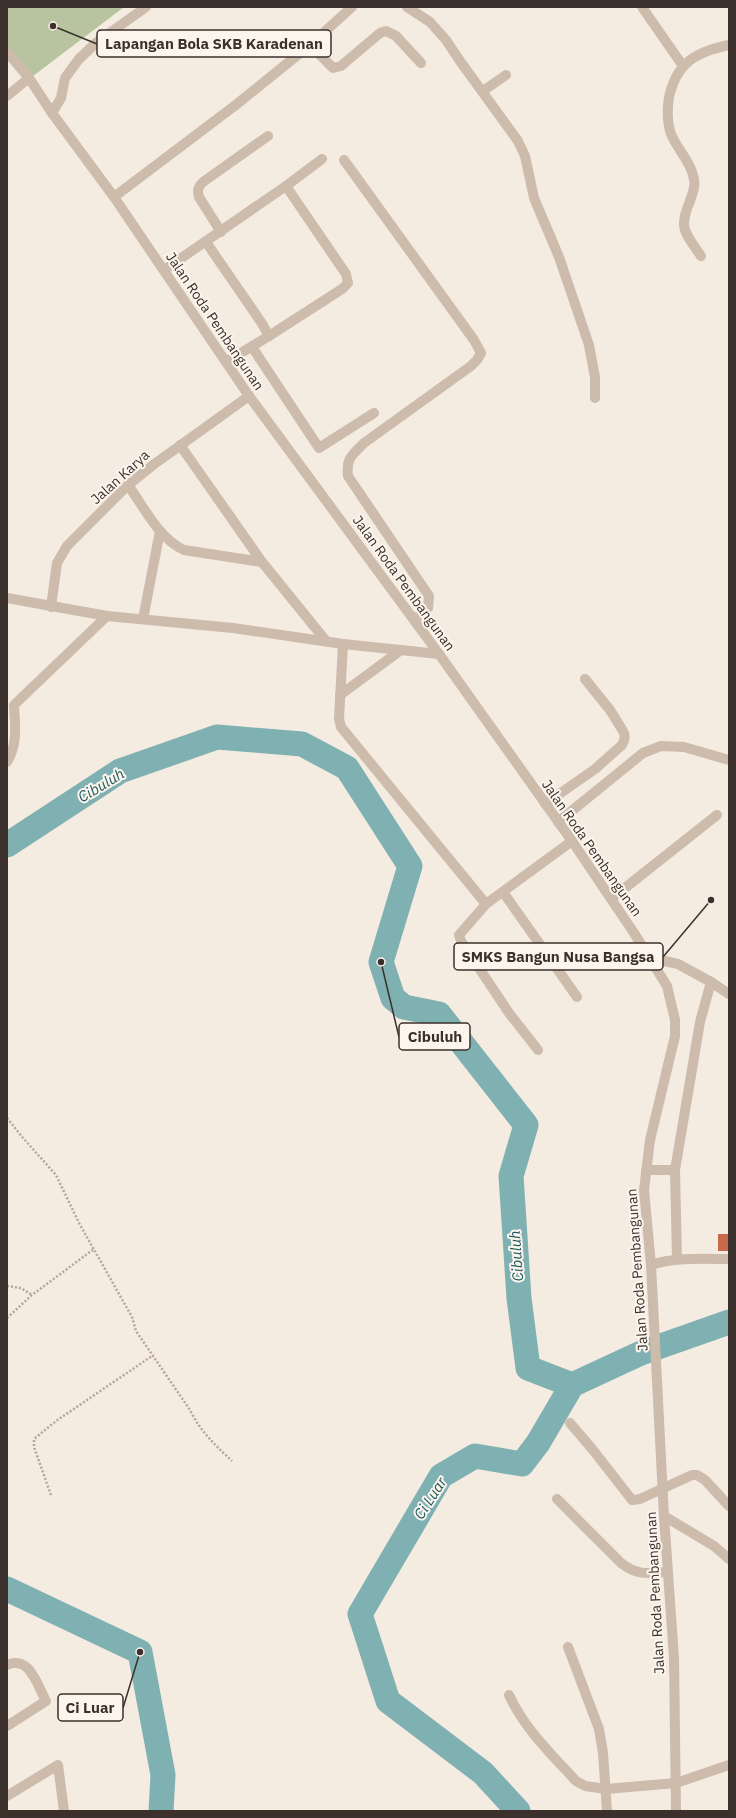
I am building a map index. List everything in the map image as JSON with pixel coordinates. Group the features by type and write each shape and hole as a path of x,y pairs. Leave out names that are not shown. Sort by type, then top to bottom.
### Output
{"street":[{"path":"52,113 61,98 65,78 79,59 97,42 146,7"},
{"path":"114,197 237,104 310,45 352,7"},
{"path":"407,7 430,22 446,40 460,62 483,91 518,141 525,156 534,198 559,257 589,345 595,377 595,398"},
{"path":"642,7 683,66"},
{"path":"310,45 333,68 341,66 380,33 386,31 396,36 421,63"},
{"path":"701,256 683,226 684,215 694,190 694,180 689,166 674,140 668,117 668,106 675,77 683,66 707,50 729,45"},
{"name":"Jalan Roda Pembangunan","path":"7,52 29,78 52,113 114,197 249,396 298,465 439,654 544,804 572,841 651,958 667,986 675,1020 675,1036 650,1140 646,1170 645,1204 658,1368 664,1516 674,1658 676,1811"},
{"path":"483,91 506,75"},
{"path":"7,96 29,78"},
{"path":"221,232 199,197 199,187 203,182 268,136"},
{"path":"164,270 221,232 322,159"},
{"path":"344,160 474,340 480,353 477,360 471,366 364,443 351,455 347,465 348,476 429,596 428,608 414,620"},
{"path":"226,362 252,348 342,289 348,283 346,274 286,186"},
{"path":"206,242 269,336"},
{"path":"252,348 319,448 374,413"},
{"name":"Jalan Karya","path":"51,607 57,563 67,546 128,485 180,445 249,396"},
{"path":"180,445 262,562 326,641"},
{"path":"128,485 160,531 177,547 184,550 262,562"},
{"path":"143,619 160,531"},
{"path":"7,598 107,616 234,628 343,644 439,654"},
{"path":"7,762 13,751 15,741 10,708 107,616"},
{"path":"343,644 339,719 341,727 486,904"},
{"path":"340,695 401,650"},
{"path":"544,804 594,768 625,741 623,731 610,710 585,679"},
{"path":"558,822 643,753 661,746 684,747 729,760"},
{"path":"611,899 717,815"},
{"path":"538,1050 509,1013 459,938 461,931 486,904 572,841"},
{"path":"503,892 577,997"},
{"path":"651,958 678,964 711,982 729,994"},
{"path":"677,1259 675,1170 700,1022 711,982"},
{"path":"646,1170 675,1170"},
{"path":"651,1265 666,1260 677,1259 729,1259"},
{"path":"570,1424 593,1450 632,1500 640,1499 664,1490 692,1475 697,1475 705,1480 729,1506"},
{"path":"557,1499 620,1562 631,1570 641,1573 668,1572"},
{"path":"664,1516 714,1546 729,1559"},
{"path":"568,1647 599,1729 607,1811"},
{"path":"7,1665 15,1662 22,1663 28,1667 46,1701 7,1726"},
{"path":"509,1695 516,1710 525,1723 576,1781 585,1786 606,1789 676,1783 729,1765"},
{"path":"7,1796 58,1765 64,1811"}],"path":[{"path":"7,1118 56,1175 79,1223 132,1317 136,1331 186,1405 196,1424 232,1461"},
{"path":"7,1318 32,1295 94,1249"},
{"path":"7,1286 21,1288 32,1295"},
{"path":"51,1495 34,1448 34,1439 56,1421 152,1356"}],"green space":[{"path":"7,7 124,7 33,76 7,46"}],"building":[{"path":"718,1234 729,1234 729,1251 718,1251"}],"waterway":[{"name":"Cibuluh","path":"7,845 120,771 217,737 302,744 347,768 410,866 381,962 393,998 404,1007 439,1014 526,1125 511,1176 519,1298 528,1368 572,1385"},
{"name":"Ci Luar","path":"518,1811 483,1773 388,1701 360,1614 441,1476 475,1456 522,1464 538,1443 572,1385 641,1353 729,1322"},
{"name":"Ci Luar","path":"7,1589 140,1652 163,1775 161,1811"}],"place":[{"name":"Lapangan Bola SKB Karadenan","path":"53,26"},
{"name":"SMKS Bangun Nusa Bangsa","path":"711,900"},
{"name":"Cibuluh","path":"381,962"},
{"name":"Ci Luar","path":"140,1652"}]}
